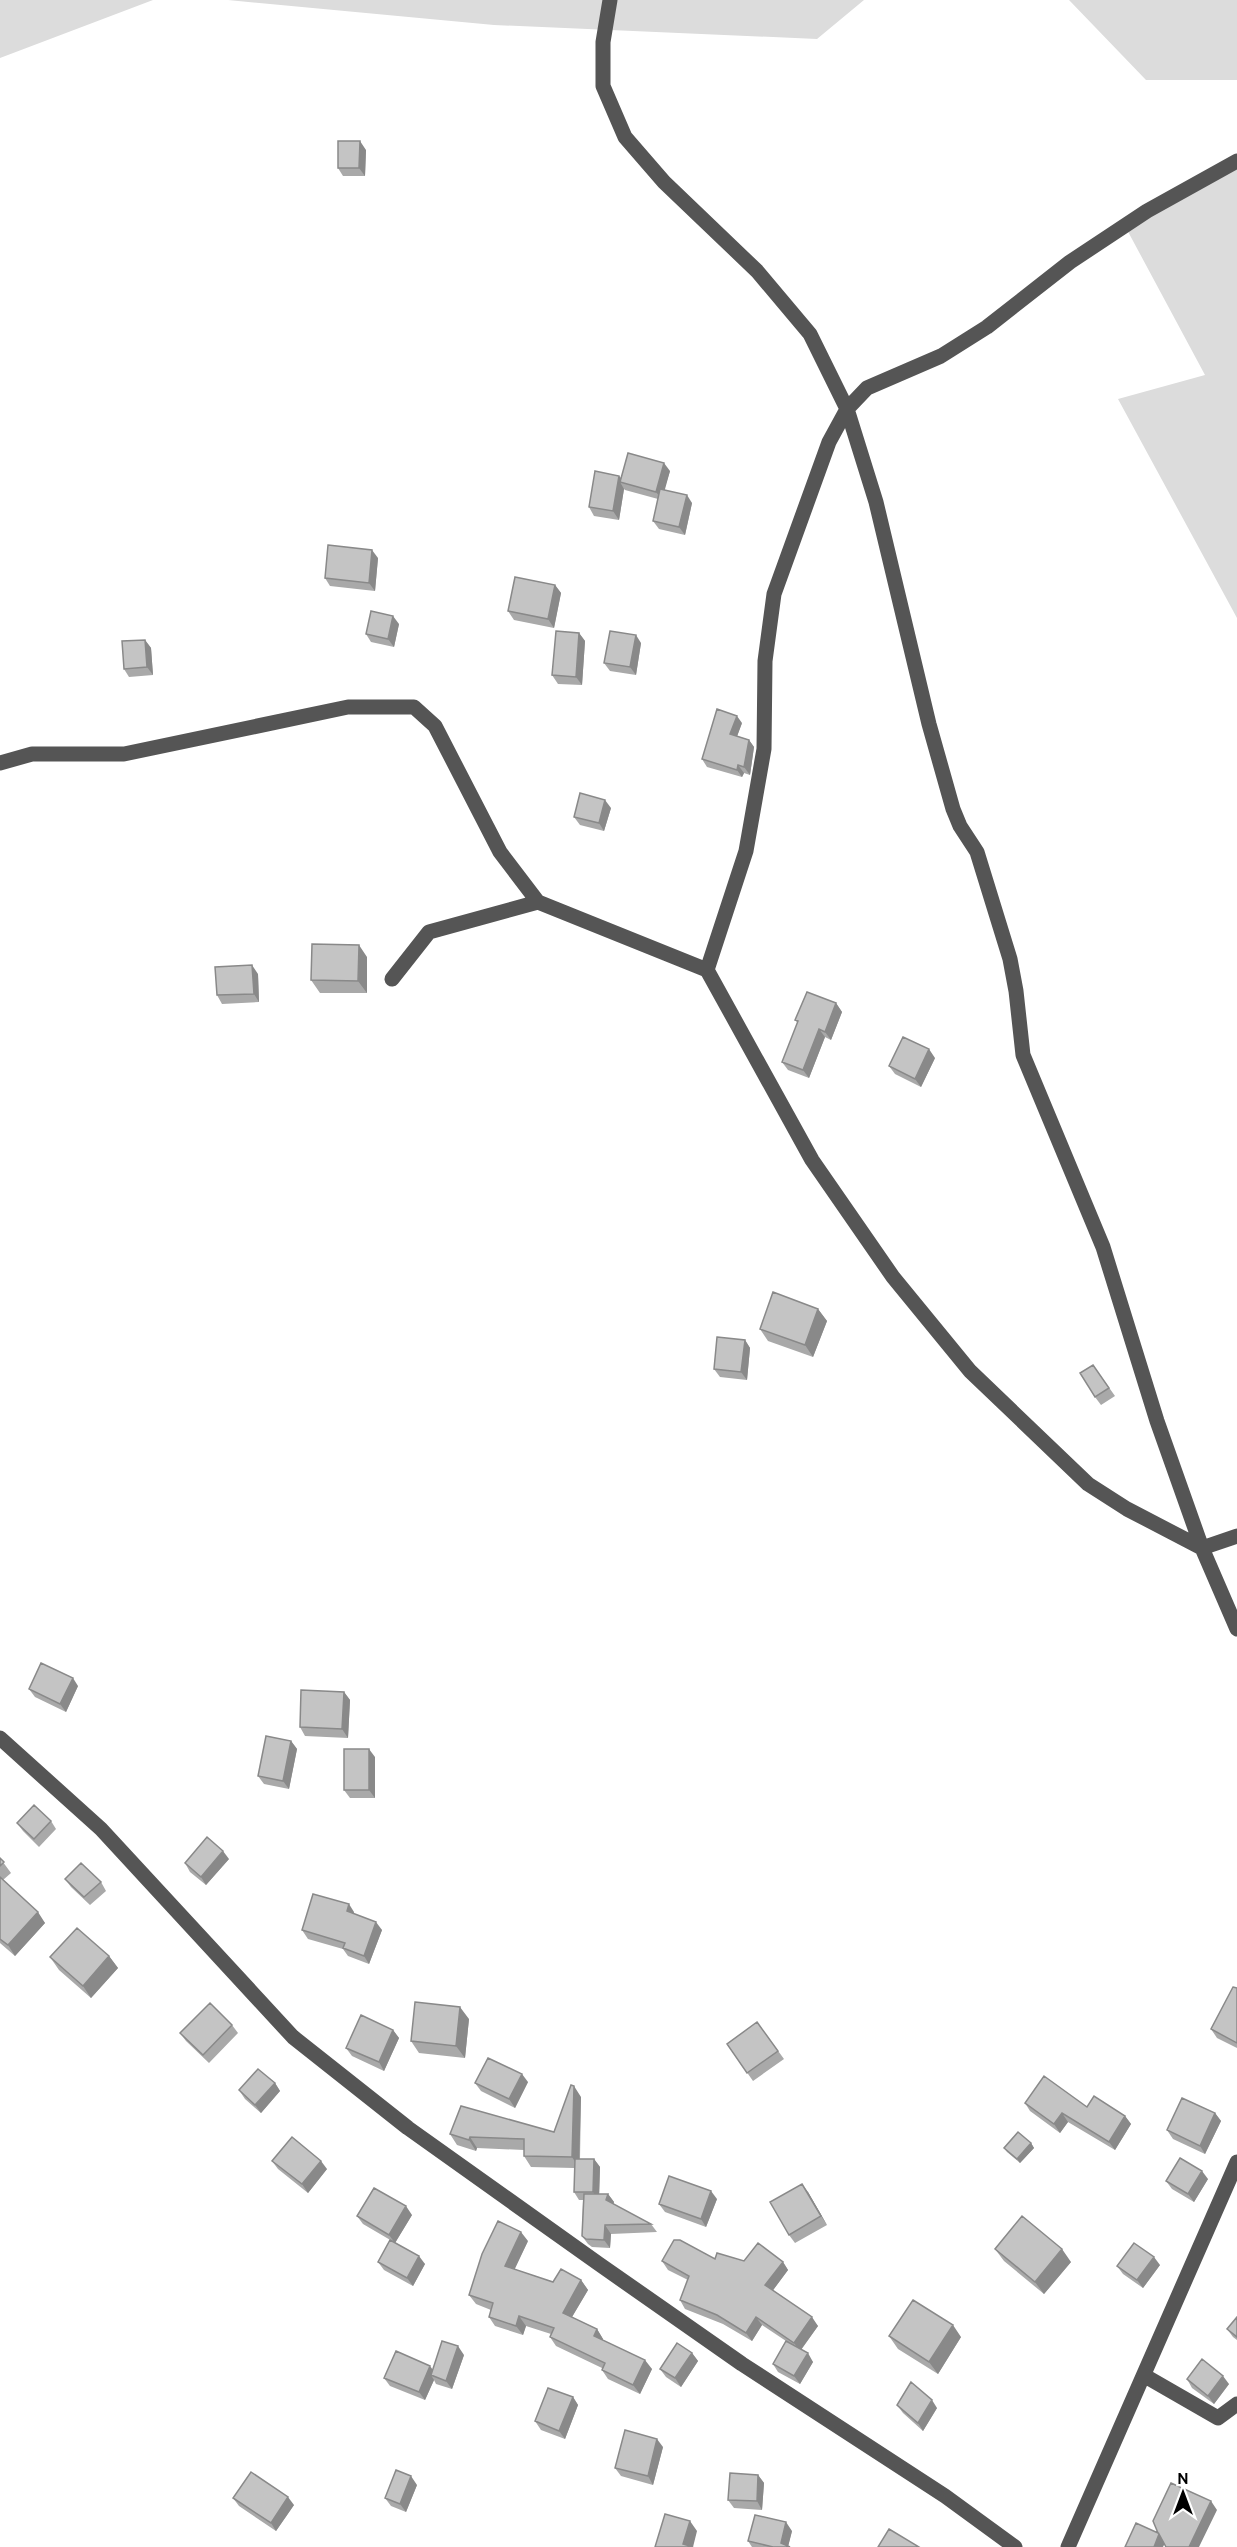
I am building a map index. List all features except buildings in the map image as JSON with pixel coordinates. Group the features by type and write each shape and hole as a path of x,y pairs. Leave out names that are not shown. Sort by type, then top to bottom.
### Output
{"street":[{"path":"610,0 603,42 603,86 626,136 664,182 765,280 810,334 847,409 876,502 929,724 953,809 960,826 977,852 1010,959 1023,1055 1103,1247 1157,1421 1202,1548 1237,1629"},
{"path":"707,969 746,851 764,749 765,661 774,594 829,442 847,409 867,388 941,356 987,327 1070,262 1137,217 1237,161"},
{"path":"836,386 867,388"},
{"path":"0,763 32,754 124,754 348,706 414,706 435,726 500,852 538,902 707,969 812,1160 893,1277 970,1371 1088,1484 1127,1509 1202,1548 1237,1536"},
{"path":"392,980 429,932 538,902"},
{"path":"0,1738 100,1829 293,2037 408,2128 608,2271 742,2364 945,2496 1015,2547"},
{"path":"1068,2547 1237,2162"},
{"path":"1145,2376 1218,2418 1237,2404"}],"shaded area":[{"path":"0,0 153,0 0,58"},
{"path":"228,0 864,0 817,39 494,25"},
{"path":"1069,0 1237,0 1237,80 1146,80"},
{"path":"1237,167 1237,618 1118,399 1205,375 1125,226"}]}
